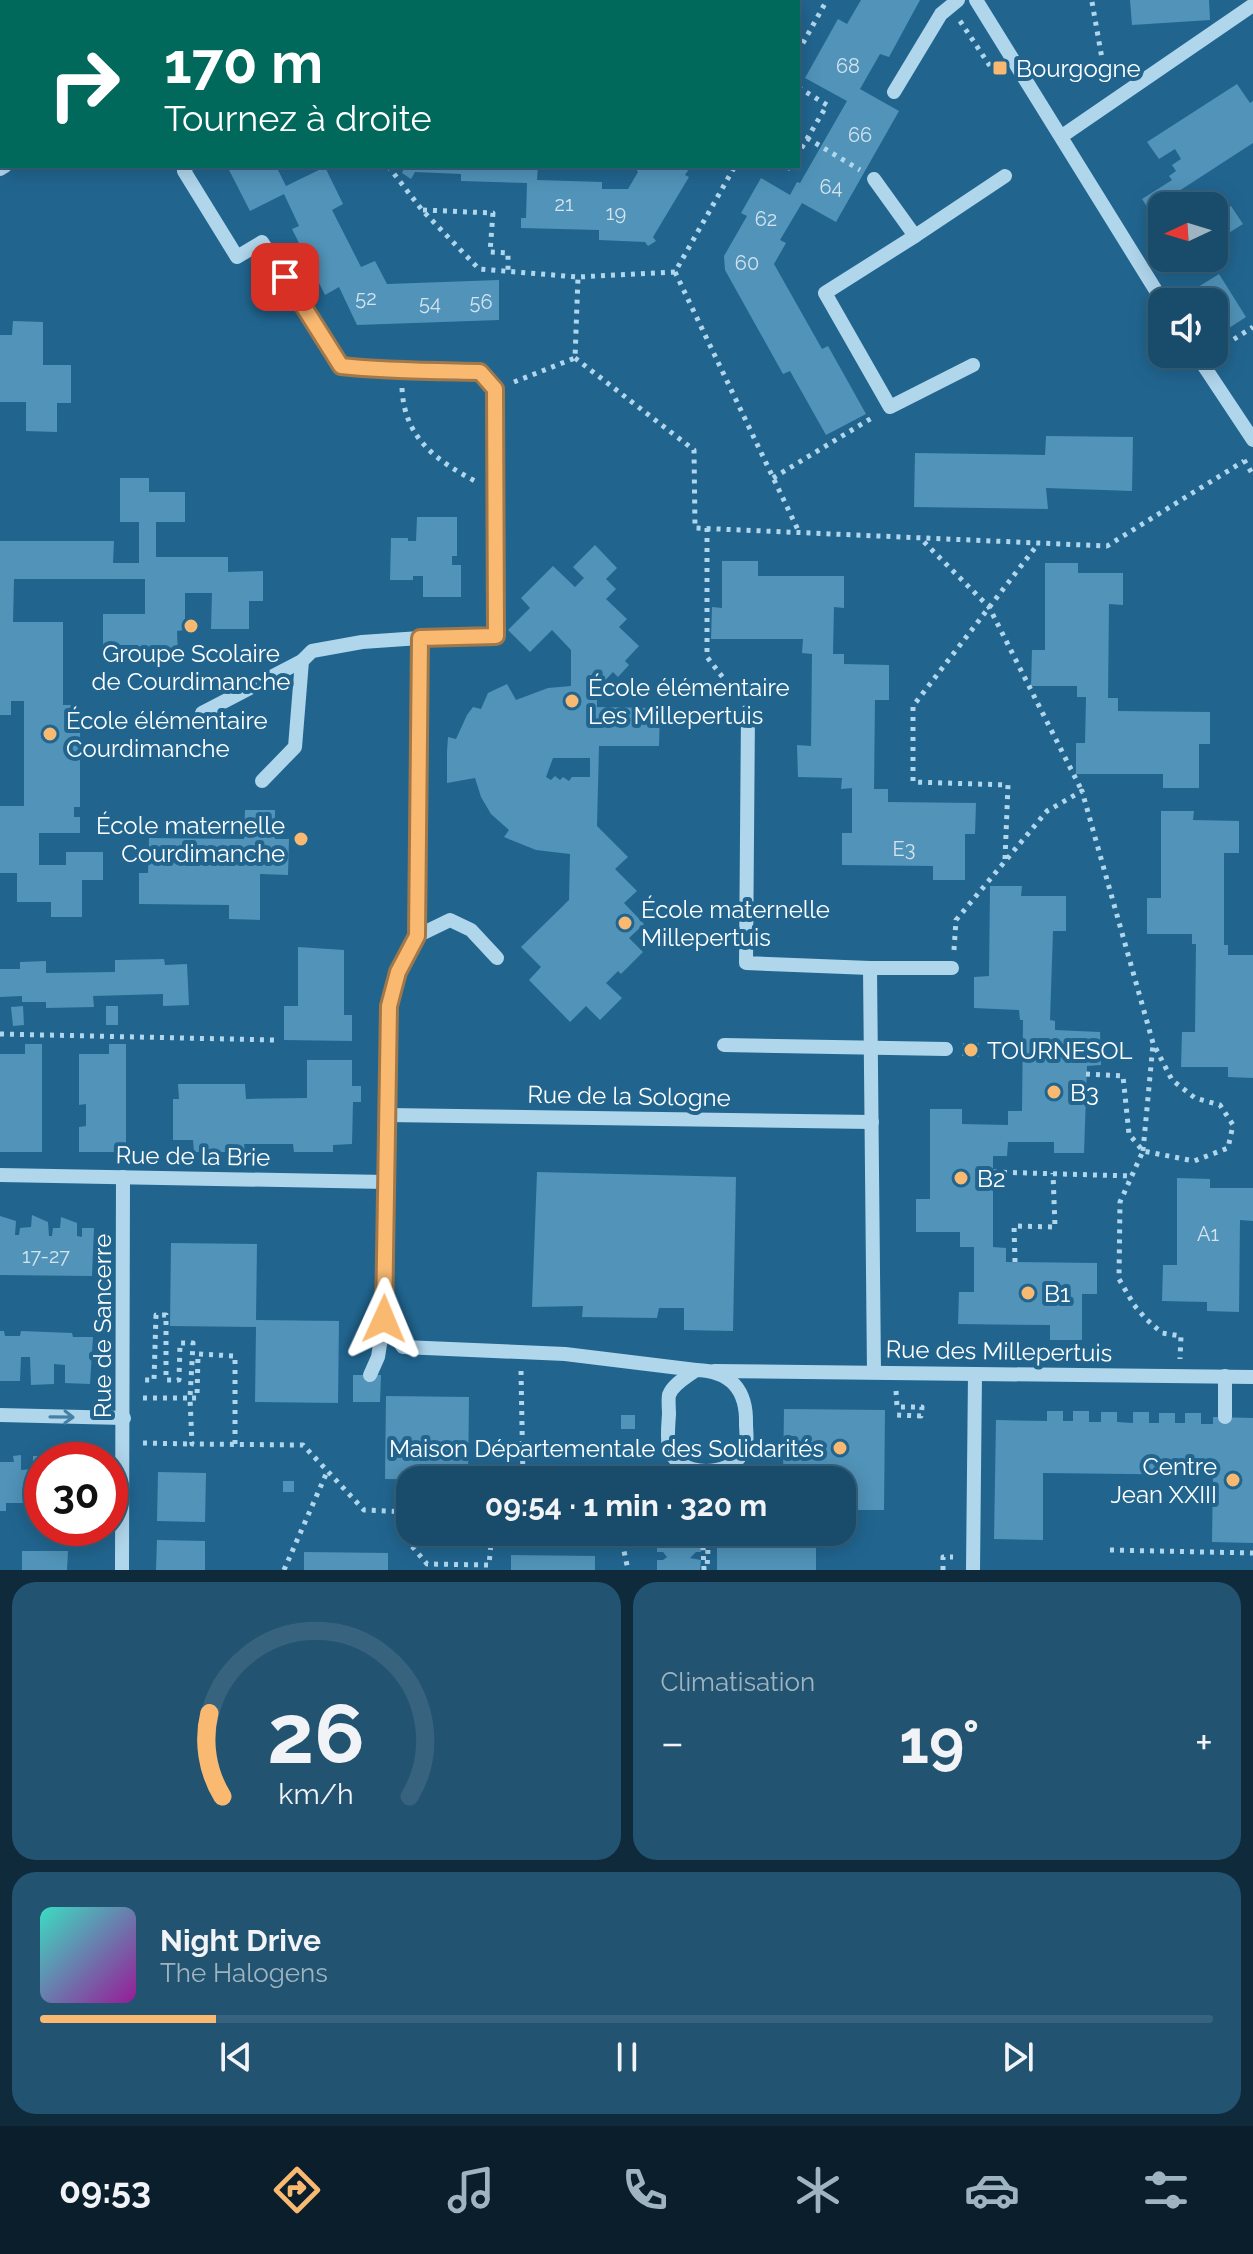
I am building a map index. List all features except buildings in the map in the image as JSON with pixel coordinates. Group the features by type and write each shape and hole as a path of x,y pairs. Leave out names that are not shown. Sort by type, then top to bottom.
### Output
{"street":[{"path":"894,92 941,14 958,0"},
{"path":"976,0 1154,288"},
{"path":"1062,136 1253,5"},
{"path":"186,168 184,171 237,257 262,242 341,366 373,370 401,368 480,372 495,389 496,636 362,642 312,651 302,661 202,713"},
{"path":"973,365 890,407 825,293 1005,176"},
{"path":"874,179 915,236"},
{"path":"1205,368 1253,440"},
{"path":"370,1375 378,1357 384,1319 389,1006 398,972 417,936 420,638"},
{"path":"262,781 295,747 302,661"},
{"path":"748,711 746,963 952,968"},
{"path":"417,936 450,920 471,930 497,958"},
{"name":"Rue des Millepertuis","path":"870,968 874,1372 1253,1377"},
{"path":"724,1045 946,1049"},
{"name":"Rue de la Sologne","path":"387,1115 872,1122"},
{"name":"Rue de la Brie","path":"0,1175 386,1182"},
{"name":"Rue de Sancerre","path":"122,1570 123,1177"},
{"path":"384,1319 403,1347 565,1354 714,1371 874,1372"},
{"path":"696,1370 679,1382 669,1396 668,1447 675,1460 698,1471 725,1467 738,1458 746,1447 747,1403 733,1383 714,1371"},
{"path":"973,1570 975,1374"},
{"path":"1225,1376 1225,1417"},
{"path":"0,1415 124,1418"}],"path":[{"path":"800,48 827,0"},
{"path":"1090,1 1104,70 1118,100"},
{"path":"800,88 827,105 800,150"},
{"path":"807,138 874,179"},
{"path":"390,168 422,210 479,269 578,277 675,272"},
{"path":"675,272 734,168"},
{"path":"422,210 493,213 490,252 508,253 508,270"},
{"path":"675,272 799,532"},
{"path":"575,358 578,277"},
{"path":"1228,343 1253,327"},
{"path":"495,389 575,358"},
{"path":"575,358 694,450 695,528 1107,546 1244,461"},
{"path":"401,368 407,421 427,449 455,471 496,492"},
{"path":"773,478 868,421"},
{"path":"707,528 707,657 748,711"},
{"path":"924,542 989,607 1082,791 1153,1043 1172,1080 1195,1098 1220,1105 1233,1125 1228,1148 1194,1161 1143,1151 1129,1134 1123,1076 1086,1074"},
{"path":"1005,861 1008,785 913,782 913,706 1039,543"},
{"path":"952,968 956,920 1047,811 1082,791"},
{"path":"0,1034 274,1040"},
{"path":"1153,1043 1143,1151 1120,1202 1119,1279 1146,1319 1162,1333 1181,1336 1179,1376"},
{"path":"993,1172 1132,1176"},
{"path":"1015,1262 1014,1226 1055,1227 1053,1173"},
{"path":"143,1380 154,1380 156,1315 166,1315 166,1380 179,1380 180,1343 193,1343 190,1398 192,1444"},
{"path":"143,1398 197,1398 198,1354 235,1356 235,1444"},
{"path":"521,1354 523,1466"},
{"path":"897,1407 922,1407 921,1416 897,1415"},
{"path":"142,1443 303,1445 364,1510 396,1511"},
{"path":"284,1570 327,1471"},
{"path":"412,1546 427,1564 489,1565 491,1546"},
{"path":"623,1546 628,1570"},
{"path":"1110,1550 1253,1553"},
{"path":"943,1557 943,1570"}],"place":[{"name":"Bourgogne","path":"1000,68"},
{"name":"Groupe Scolaire de Courdimanche","path":"191,626"},
{"name":"École élémentaire Les Millepertuis","path":"572,701"},
{"name":"École élémentaire Courdimanche","path":"50,734"},
{"name":"École maternelle Courdimanche","path":"301,839"},
{"name":"École maternelle Millepertuis","path":"625,923"},
{"name":"TOURNESOL","path":"971,1050"},
{"name":"B3","path":"1054,1092"},
{"name":"B2","path":"961,1178"},
{"name":"B1","path":"1028,1293"},
{"name":"Maison Départementale des Solidarités","path":"840,1448"},
{"name":"Centre Jean XXIII","path":"1233,1480"}],"route":[{"path":"285,277 341,366 373,370 401,368 480,372 495,389 496,636 420,638 417,936 398,972 389,1006 384,1319"}]}
